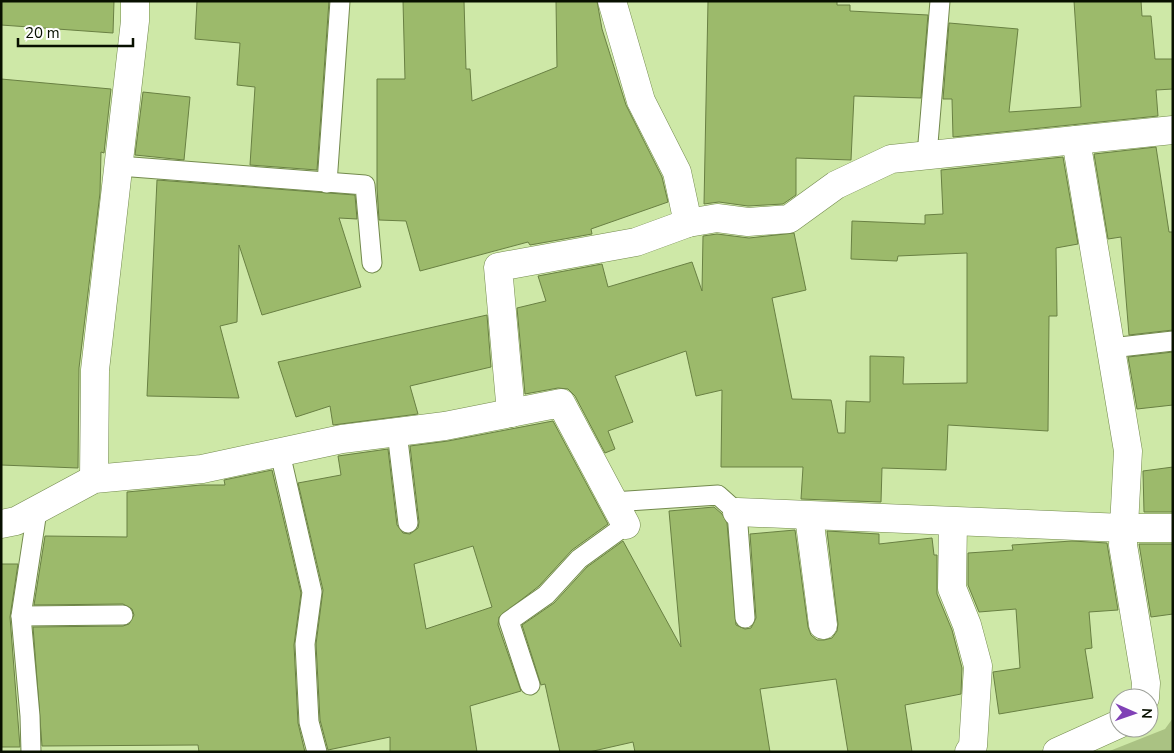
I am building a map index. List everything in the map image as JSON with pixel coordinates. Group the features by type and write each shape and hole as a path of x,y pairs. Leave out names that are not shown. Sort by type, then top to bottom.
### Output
{"street":[{"path":"94,480 95,370 135,21 135,1"},
{"path":"612,1 641,101 677,172 688,223"},
{"path":"511,412 498,266 636,242 688,223 717,218 748,222 789,219 836,185 891,159 1173,130"},
{"path":"1076,140 1128,451 1123,545 1146,688"},
{"path":"1,524 16,521 94,480 202,469 342,439 445,426 561,403 626,525"},
{"path":"737,512 953,522 1173,528"},
{"path":"809,516 824,625"},
{"path":"953,522 952,588 967,625 978,666 974,746 969,752"},
{"path":"1057,752 1109,729"}],"lane":[{"path":"326,183 340,1"},
{"path":"927,155 940,1"},
{"path":"119,166 365,185 372,263"},
{"path":"1111,348 1173,342"},
{"path":"398,432 408,523"},
{"path":"280,453 312,592 305,644 309,722 317,752"},
{"path":"613,502 718,496 737,512 745,618"},
{"path":"30,752 30,716 22,616 37,510"},
{"path":"530,685 509,621 546,594 578,559 626,525"},
{"path":"22,616 123,615"}],"green space":[{"path":"1173,718 1173,752 1107,752 1142,738 1159,738 1159,731 1165,729"}],"building":[{"path":"1,1 114,1 113,33 1,25"},
{"path":"197,1 329,1 317,170 250,165 255,87 237,85 240,43 195,39"},
{"path":"403,1 464,1 466,69 470,69 472,101 557,67 556,1 597,1 602,29 626,105 662,177 668,202 591,229 592,234 530,245 528,242 420,271 406,221 379,220 377,188 377,79 405,79"},
{"path":"708,1 837,1 837,5 850,5 850,11 928,15 921,98 854,96 851,160 796,158 796,195 783,204 748,206 719,202 704,204"},
{"path":"1074,1 1141,1 1142,16 1151,16 1155,59 1173,59 1173,89 1156,90 1158,116 953,137 952,99 943,99 949,23 1018,29 1009,112 1081,107"},
{"path":"1,79 111,89 104,153 101,152 100,193 79,368 78,468 1,465"},
{"path":"143,92 190,97 184,160 135,155"},
{"path":"1156,147 1169,232 1173,232 1173,330 1129,335 1121,237 1108,239 1094,154"},
{"path":"1063,157 1078,244 1056,248 1057,316 1049,316 1048,431 948,425 946,470 882,468 881,502 801,499 803,467 721,467 722,390 696,396 686,351 615,376 633,422 608,431 615,449 605,453 575,396 568,389 558,388 525,394 517,308 546,301 538,276 602,264 608,287 692,262 702,291 703,236 717,234 749,238 794,233 806,290 772,298 792,399 831,400 838,433 845,433 846,401 870,402 870,356 904,357 903,384 967,383 967,253 898,256 897,261 851,259 852,221 925,224 925,215 943,214 941,170"},
{"path":"157,180 355,195 357,219 339,218 361,287 262,315 239,245 237,322 220,326 239,398 147,396"},
{"path":"487,315 491,367 410,386 418,414 333,425 330,406 296,417 278,362"},
{"path":"1173,352 1173,405 1137,409 1128,357"},
{"path":"553,421 608,524 572,550 539,586 499,617 498,625 521,691 470,706 477,752 390,752 390,737 328,750 320,720 316,644 323,590 298,483 341,475 338,456 388,449 397,525 403,533 410,534 418,528 419,522 410,446 448,441","holes":["473,546 492,607 426,629 414,564"]},
{"path":"1173,467 1173,512 1144,512 1143,471"},
{"path":"272,470 301,593 294,645 298,723 305,752 199,752 198,745 42,746 33,627 123,626 129,624 134,615 132,609 123,604 34,605 45,536 127,537 127,492 201,485 225,485 224,480"},
{"path":"714,507 722,514 727,523 736,625 745,629 751,628 756,618 750,534 795,530 808,627 811,635 817,640 832,638 837,631 838,624 827,531 879,534 879,544 932,538 934,555 937,555 937,594 952,630 962,668 961,694 905,705 912,752 848,752 836,679 760,689 770,752 635,752 633,742 589,752 560,752 545,684 541,685 522,625 554,603 587,567 623,541 681,647 669,511"},
{"path":"1072,541 1107,543 1118,610 1089,612 1092,648 1085,649 1093,698 999,714 993,672 1020,668 1016,609 979,612 968,585 968,553 1013,550 1012,545"},
{"path":"1139,544 1173,544 1173,614 1151,617"},
{"path":"1,564 18,564 10,617 20,747 1,747"}]}
